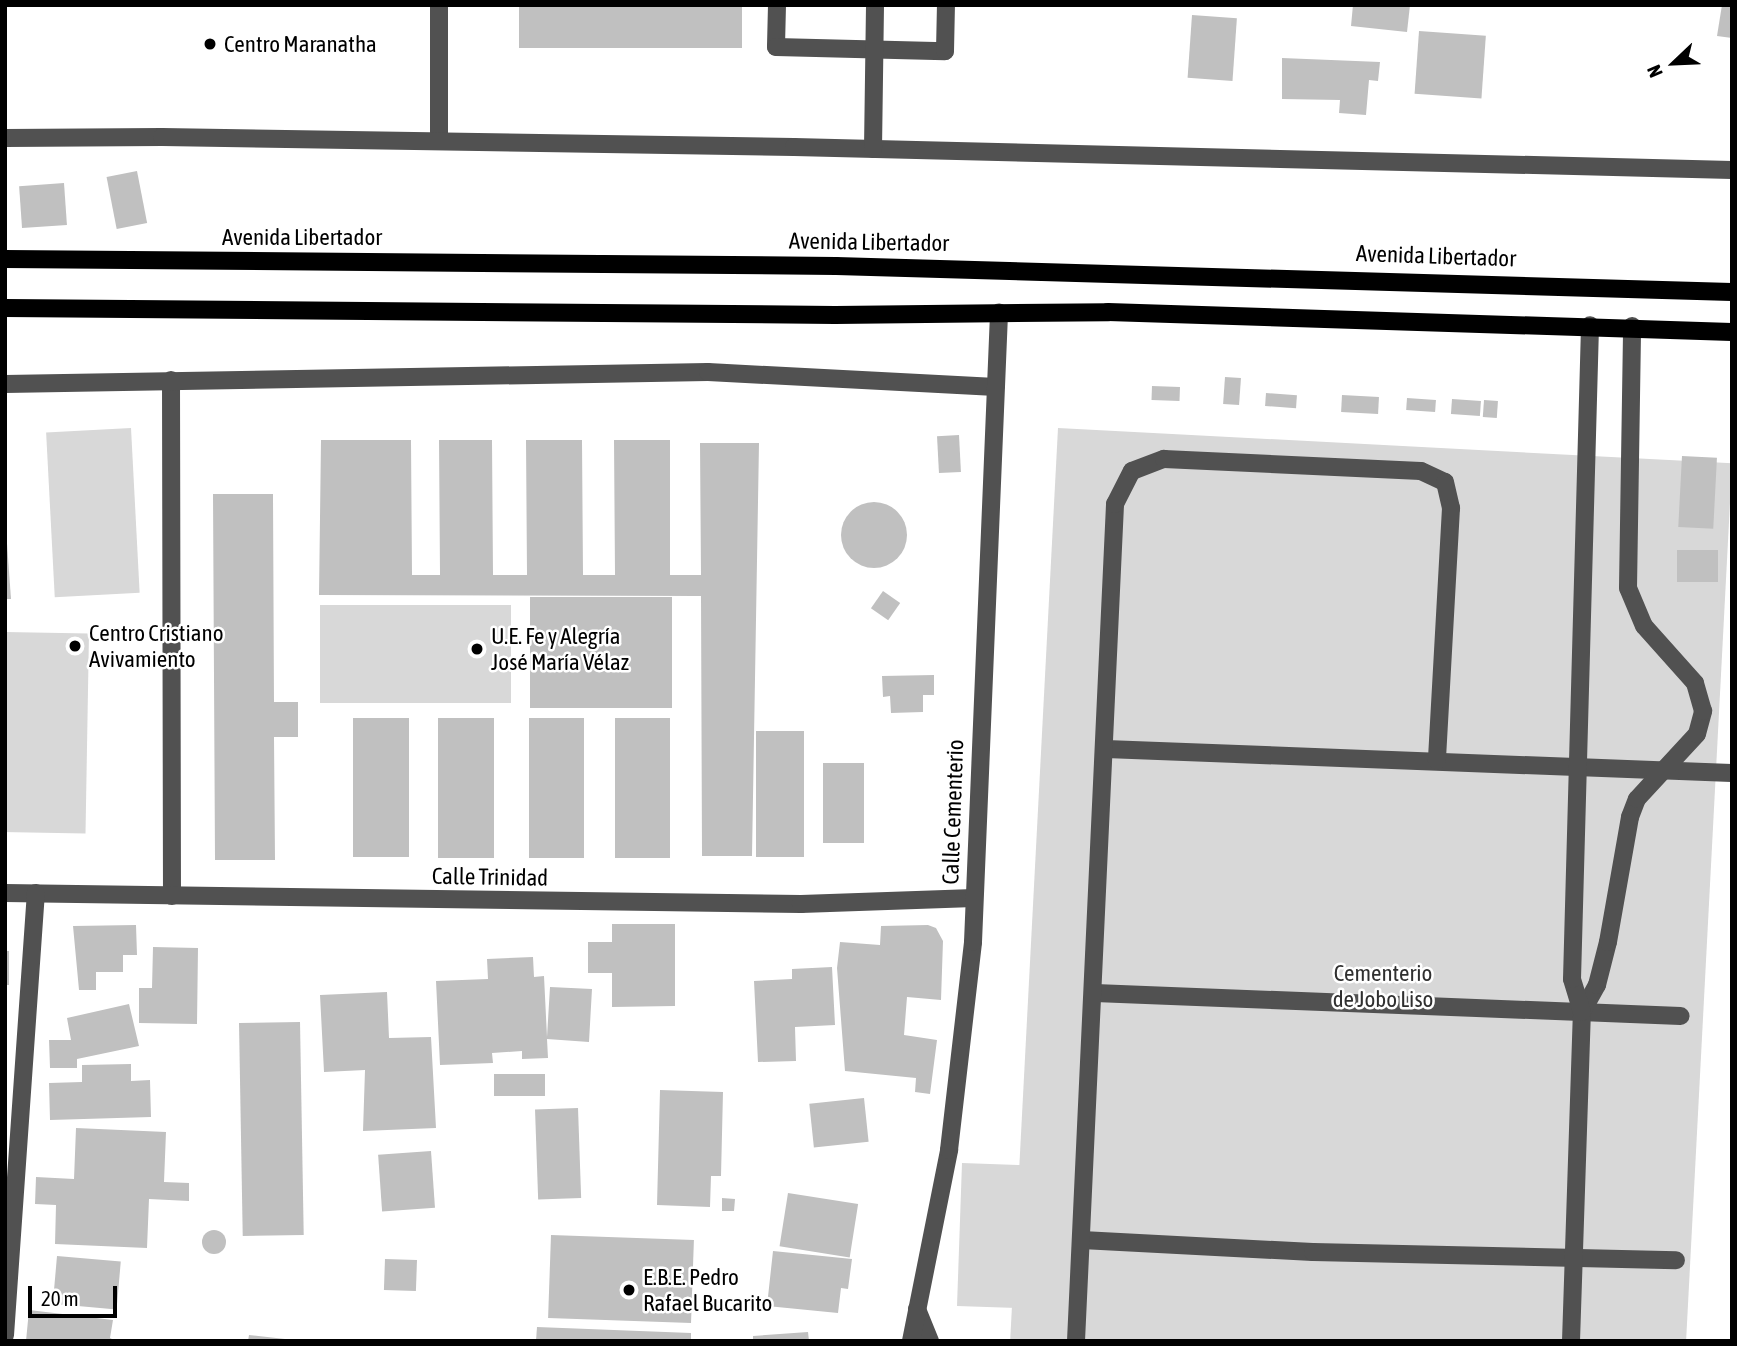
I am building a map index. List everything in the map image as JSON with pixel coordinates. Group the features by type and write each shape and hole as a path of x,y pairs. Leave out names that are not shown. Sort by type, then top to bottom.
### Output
{"main road":[{"name":"Avenida Libertador","path":"5,259 918,267 1732,292"},
{"path":"5,308 999,313 1590,325 1732,332"}],"street":[{"path":"439,5 439,141"},
{"path":"776,5 776,47 945,51 946,5"},
{"path":"873,149 875,5"},
{"path":"5,138 439,141 873,149 1732,170"},
{"name":"Calle Cementerio","path":"911,1341 959,1082 974,898 999,313"},
{"path":"1571,1341 1582,1012 1572,979 1590,325"},
{"path":"1582,1012 1597,985 1608,942 1630,817 1637,799 1697,734 1703,711 1695,683 1644,626 1628,588 1632,327"},
{"path":"5,384 708,372 996,387"},
{"path":"171,380 172,896"},
{"path":"1076,1341 1095,993 1115,504 1132,471 1164,459 1421,471 1444,482 1451,508 1437,761"},
{"path":"1106,749 1732,773"},
{"name":"Calle Trinidad","path":"5,893 787,904 974,898"},
{"path":"5,1335 36,893"},
{"path":"1095,993 1681,1016"},
{"path":"1082,1240 1574,1258 1676,1259"},
{"path":"917,1309 929,1341"}],"green space":[{"path":"131,428 140,593 55,597 46,432"},
{"name":"Cementerio de Jobo Liso","path":"1058,428 1732,463 1686,1341 1010,1341"},
{"path":"320,605 511,605 511,703 320,703"},
{"path":"5,632 89,633 85,833 5,832"},
{"path":"962,1163 1022,1165 1017,1308 957,1306"}],"building":[{"path":"519,5 742,5 742,48 519,48"},
{"path":"1353,5 1410,5 1407,32 1351,26"},
{"path":"1722,5 1732,5 1732,38 1717,36"},
{"path":"1192,15 1237,18 1232,81 1188,78"},
{"path":"1419,31 1486,36 1481,99 1415,94"},
{"path":"1282,58 1380,62 1378,81 1369,80 1366,115 1339,113 1340,100 1282,99"},
{"path":"137,171 147,223 117,229 107,177"},
{"path":"64,183 67,225 22,228 19,186"},
{"path":"1225,377 1241,378 1239,405 1223,404"},
{"path":"1152,386 1180,387 1179,401 1152,400"},
{"path":"1266,393 1297,395 1296,408 1265,406"},
{"path":"1342,395 1379,397 1378,414 1341,412"},
{"path":"1407,398 1436,400 1435,412 1406,410"},
{"path":"1452,399 1481,401 1480,416 1451,414"},
{"path":"1484,400 1498,401 1497,418 1483,417"},
{"path":"959,435 961,472 939,473 937,436"},
{"path":"321,440 411,440 412,575 440,575 439,440 492,440 493,575 527,575 526,440 582,440 583,575 615,575 614,440 670,440 670,575 701,575 700,443 759,443 752,856 702,856 701,596 319,595"},
{"path":"1682,456 1717,458 1713,529 1678,527"},
{"path":"213,494 273,494 274,702 298,702 298,737 274,737 275,860 215,860"},
{"path":"874,502 887,505 897,512 904,522 907,535 904,548 897,558 887,565 874,568 861,565 851,558 844,548 841,535 844,522 851,512 861,505"},
{"path":"5,516 11,599 5,599"},
{"path":"1677,550 1718,550 1718,582 1677,582"},
{"path":"883,591 900,603 888,620 871,608"},
{"path":"530,597 672,597 672,708 530,708"},
{"path":"934,675 934,695 923,695 923,712 891,713 890,696 883,697 882,676"},
{"path":"353,718 409,718 409,857 353,857"},
{"path":"438,718 494,718 494,858 438,858"},
{"path":"529,718 584,718 584,858 529,858"},
{"path":"615,718 670,718 670,858 615,858"},
{"path":"756,731 804,731 804,857 756,857"},
{"path":"823,763 864,763 864,843 823,843"},
{"path":"612,924 675,924 675,1006 612,1007 612,973 588,973 588,942 612,942"},
{"path":"136,925 137,955 123,955 123,972 96,972 96,990 79,990 73,926"},
{"path":"928,925 936,928 943,941 941,1000 907,997 904,1035 937,1040 930,1094 915,1092 916,1078 845,1071 837,968 840,942 880,945 881,926"},
{"path":"153,947 198,948 197,1024 139,1023 139,988 152,988"},
{"path":"5,951 9,951 9,985 5,985"},
{"path":"533,957 534,977 544,976 547,1037 550,987 592,989 589,1042 547,1039 548,1058 522,1059 522,1051 492,1053 493,1063 440,1065 436,981 488,979 487,959"},
{"path":"832,967 835,1025 795,1027 796,1061 758,1062 754,981 792,979 792,969"},
{"path":"387,992 389,1038 431,1037 436,1128 363,1131 365,1070 324,1072 320,995"},
{"path":"129,1004 139,1046 77,1059 77,1068 50,1068 49,1040 71,1040 67,1018"},
{"path":"300,1022 304,1235 243,1236 239,1023"},
{"path":"131,1064 131,1081 150,1080 151,1117 50,1120 49,1083 82,1082 82,1065"},
{"path":"494,1074 545,1074 545,1096 494,1096"},
{"path":"660,1090 723,1092 721,1176 711,1176 710,1207 657,1205"},
{"path":"864,1098 869,1142 814,1148 809,1104"},
{"path":"578,1108 581,1198 538,1199 535,1110"},
{"path":"76,1128 166,1132 164,1182 189,1183 189,1201 149,1199 147,1248 55,1244 56,1205 35,1204 36,1177 74,1179"},
{"path":"431,1151 435,1208 382,1212 378,1155"},
{"path":"788,1193 858,1204 850,1257 780,1246"},
{"path":"722,1198 735,1199 734,1211 722,1211"},
{"path":"214,1230 223,1233 226,1242 223,1251 214,1254 205,1251 202,1242 205,1233"},
{"path":"551,1235 694,1240 691,1323 548,1318"},
{"path":"773,1251 852,1259 848,1289 841,1288 838,1313 767,1306"},
{"path":"57,1256 121,1262 117,1309 53,1304"},
{"path":"385,1259 417,1260 416,1291 384,1290"},
{"path":"29,1310 113,1320 110,1338 116,1341 26,1341"},
{"path":"537,1327 691,1333 691,1341 536,1341"},
{"path":"808,1332 809,1341 753,1341 753,1336"},
{"path":"249,1335 285,1339 248,1341"}],"place":[{"name":"Centro Maranatha","path":"210,44"},
{"name":"Centro Cristiano Avivamiento","path":"75,646"},
{"name":"U.E. Fe y Alegría José María Vélaz","path":"477,649"},
{"name":"E.B.E. Pedro Rafael Bucarito","path":"629,1290"}]}
